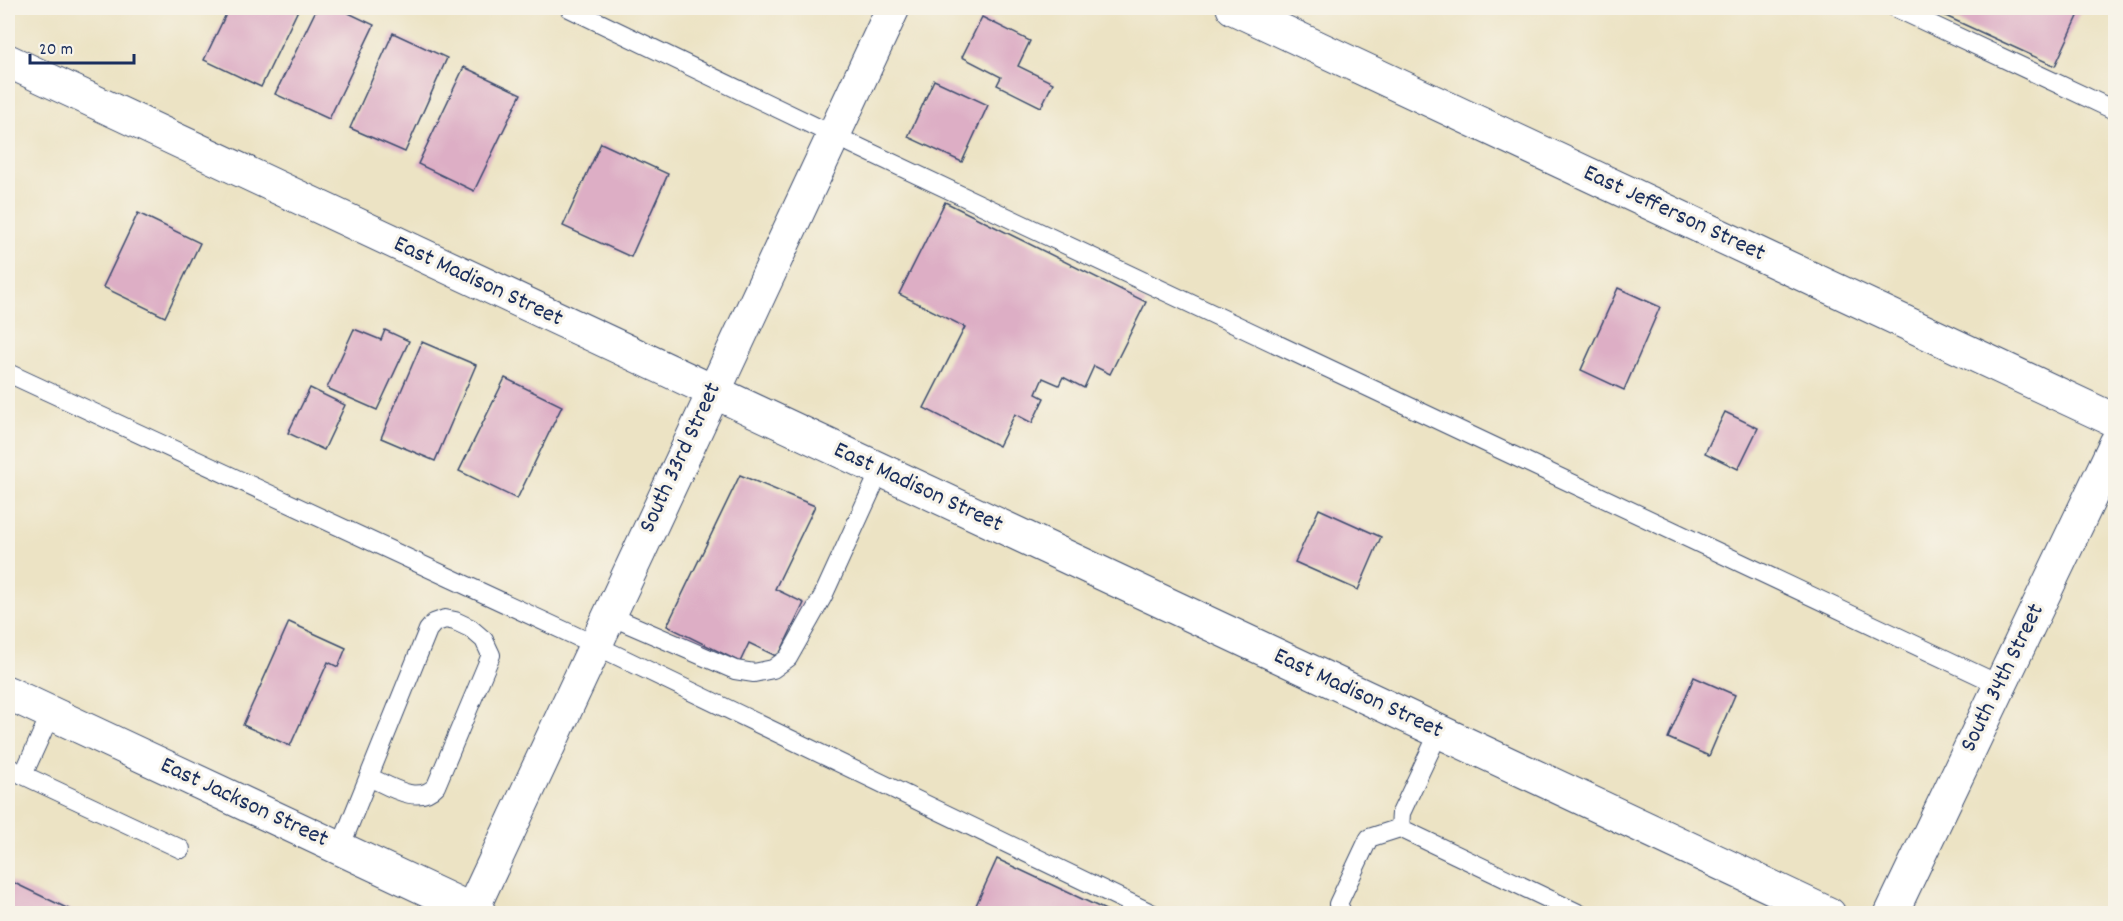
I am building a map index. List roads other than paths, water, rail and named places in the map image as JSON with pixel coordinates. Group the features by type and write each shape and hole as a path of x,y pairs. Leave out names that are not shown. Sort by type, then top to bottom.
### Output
{"street":[{"name":"South 33rd Street","path":"474,912 608,615 893,8"},
{"name":"East Jefferson Street","path":"1233,8 2115,421"},
{"name":"East Madison Street","path":"8,61 1829,914"},
{"name":"South 34th Street","path":"1891,914 2115,443"},
{"name":"East Jackson Street","path":"8,693 474,912"}],"lane":[{"path":"568,8 2000,685"},
{"path":"1896,8 2115,111"},
{"path":"8,373 595,645 1153,914"},
{"path":"608,615 735,670 754,673 773,669 788,658 823,596 880,471"},
{"path":"340,848 428,630 434,623 445,620 470,628 484,640 491,655 436,786 430,793 418,796 369,777"},
{"path":"51,714 15,771 181,849"},
{"path":"1400,828 1401,813 1439,732"},
{"path":"1342,914 1338,904 1369,838 1400,828 1580,914"}]}
